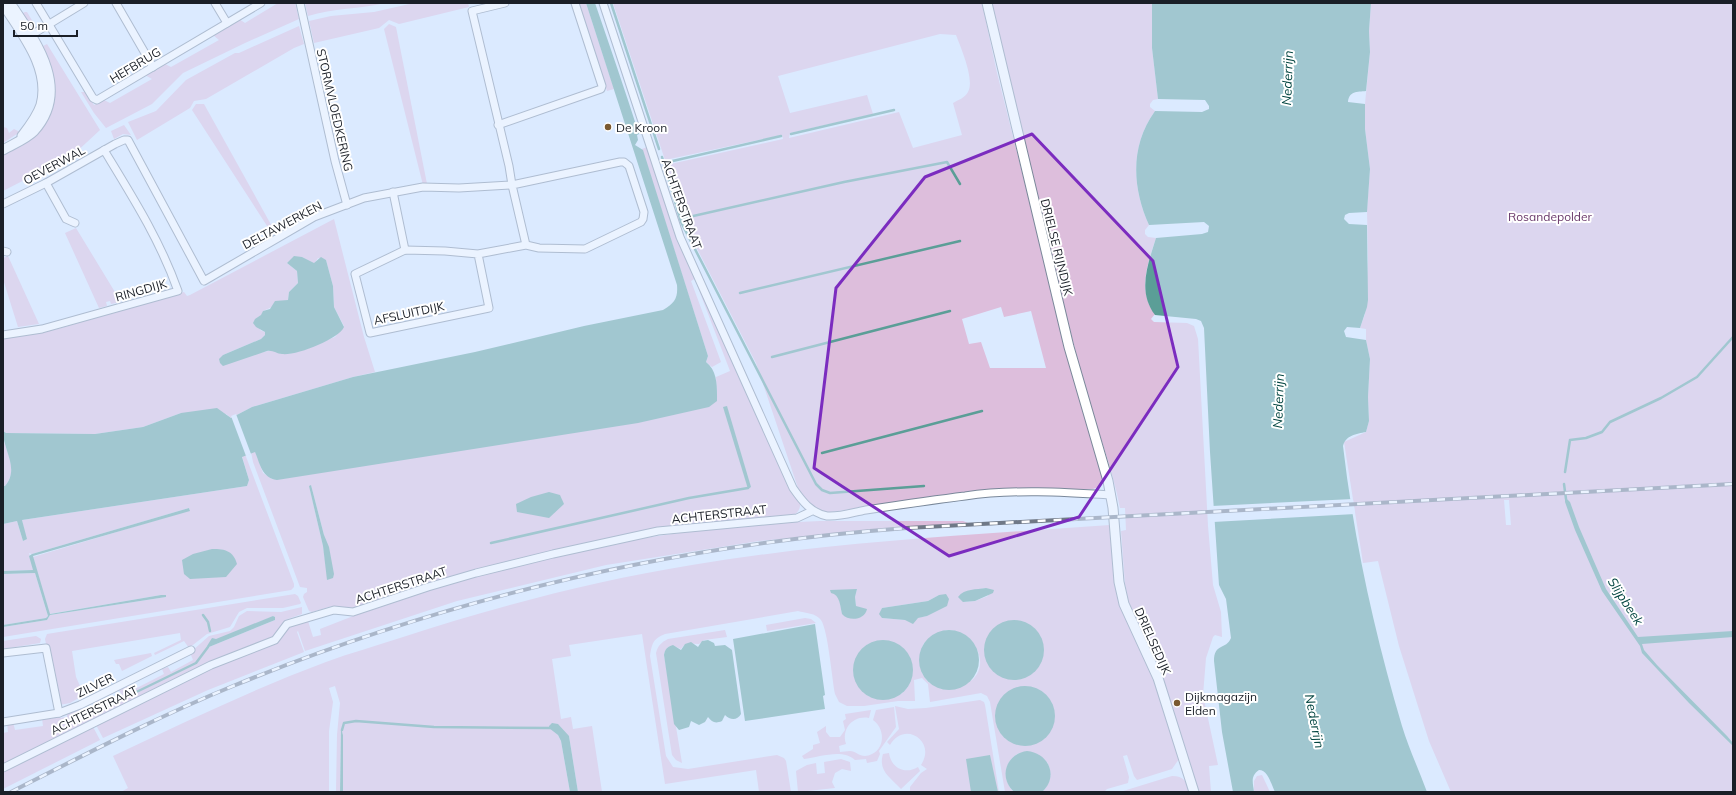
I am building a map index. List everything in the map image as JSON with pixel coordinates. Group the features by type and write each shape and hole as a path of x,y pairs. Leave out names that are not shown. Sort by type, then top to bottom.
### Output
{"street":[{"path":"3,150 18,141 38,112 41,104 43,87 42,76 38,63 28,38 10,3"},
{"path":"36,3 49,25"},
{"path":"28,38 84,3"},
{"path":"116,3 153,67"},
{"path":"215,3 227,23"},
{"name":"HEFBRUG","path":"49,25 93,98 97,100 260,3"},
{"name":"STORMVLOEDKERING","path":"300,3 335,161 347,205"},
{"path":"505,3 472,11 526,245"},
{"path":"498,125 601,90 602,86 575,3"},
{"name":"ACHTERSTRAAT","path":"3,768 212,666 275,640 287,624 334,610 353,612 434,585 553,554 658,531 797,518 812,511 802,502 793,488 680,237 603,3"},
{"name":"DRIELSE RIJNDIJK","path":"987,3 1069,347 1111,496"},
{"path":"3,4 28,38"},
{"name":"DELTAWERKEN","path":"115,144 128,140 204,281 314,217 364,198 423,187 478,188 512,186 624,162 629,166 644,212 644,219 641,222 585,249 539,248 526,245"},
{"name":"OEVERWAL","path":"3,204 46,183 115,144"},
{"name":"RINGDIJK","path":"3,335 42,329 178,291 170,268 152,231 104,150"},
{"path":"46,183 66,219 75,223"},
{"path":"393,192 405,250"},
{"name":"AFSLUITDIJK","path":"478,254 489,308 370,333 355,274 405,250 478,254 526,245"},
{"path":"812,511 827,516 841,515 865,510 968,495 1057,492 1111,496"},
{"name":"DRIELSEDIJK","path":"1111,496 1116,558 1124,604 1158,678 1194,792"},
{"path":"3,653 44,647 47,650 59,713"},
{"name":"ZILVER","path":"3,722 59,713 80,705 191,650"}],"highlighted area":[{"path":"1032,134 1153,261 1178,367 1079,517 949,556 814,468 836,288 925,177"}],"green space":[{"path":"278,3 295,3 299,19 183,73 152,104 106,128 94,113 81,92 85,92 94,105 104,100 110,103 152,79 145,75 165,64 171,67 219,40 213,35 239,19 245,23"},
{"path":"305,3 385,3 327,11 308,16"},
{"path":"414,3 468,3 469,7 399,24 389,20 379,28 314,43 309,21 331,16 374,12"},
{"path":"578,3 586,3 614,89 607,91"},
{"path":"613,3 982,3 997,73 1076,387 1101,468 1101,486 1093,489 1035,489 936,496 825,513 813,506 798,488 756,363 684,222 666,165 783,139 782,135 665,160","holes":["940,34 956,35 969,72 970,87 967,94 953,103 962,135 913,148 899,112 789,138 790,133 873,114 867,95 790,113 778,76","1001,307 1004,317 1031,311 1046,368 990,368 981,342 969,344 962,319"]},
{"path":"992,3 1152,3 1152,48 1158,99 1153,100 1150,104 1150,107 1155,111 1141,138 1136,167 1137,181 1143,211 1149,225 1145,230 1145,234 1148,237 1156,238 1147,267 1145,286 1146,296 1155,314 1151,319 1154,322 1187,323 1194,326 1198,339 1208,526 1213,585 1221,612 1222,637 1215,635 1213,637 1206,658 1203,695 1218,765 1209,766 1211,792 1198,792 1129,604 1125,584 1121,531 1126,530 1125,508 1120,508 1113,476 1088,399 1023,146"},
{"name":"Rosandepolder","path":"1371,3 1733,3 1733,792 1451,792 1429,741 1399,646 1378,561 1363,563 1344,442 1366,432 1369,421 1368,397 1370,359 1366,340 1366,329 1360,328 1365,314 1368,259 1367,209 1370,169 1365,129 1365,104 1370,52 1369,31","holes":["1504,500 1509,500 1511,525 1506,525"]},
{"path":"27,12 36,27 31,27 27,24 21,14"},
{"path":"389,24 396,27 427,184 423,185 384,29"},
{"path":"299,26 304,44 294,48 206,99 194,101 190,108 137,140 128,122 156,111 186,80 235,53 239,53"},
{"path":"47,44 100,130 73,155 3,191 3,155 27,140 51,69 43,46"},
{"path":"196,104 204,104 274,230 271,232 192,110"},
{"path":"124,125 131,135 123,134 114,139 111,131"},
{"path":"3,127 7,128 9,133 14,129 20,132 3,143"},
{"path":"647,147 696,278 691,281 721,362 712,367 706,362 708,356 642,149"},
{"path":"334,219 364,337 375,372 353,377 252,407 231,418 226,414 181,413 143,427 95,434 6,433 3,431 3,338 54,330 184,292 187,296","holes":["302,257 314,264 318,258 326,260 333,286 334,307 344,326 335,337 293,353 282,354 272,350 260,353 223,355 261,339 265,335 265,332 260,330 263,311 288,300 289,292 298,283 297,271 287,263"]},
{"path":"76,228 121,302 111,304 110,301 106,302 107,306 99,308 65,233"},
{"path":"8,256 39,324 18,327 3,279 3,258"},
{"path":"699,284 800,503 799,509 793,516 711,522 642,533 560,551 356,609 332,606 312,612 309,611 303,597 307,592 307,588 300,587 253,462 251,452 255,451 263,473 272,479 717,398 716,377 730,371 697,285","holes":["311,485 324,535 328,580 323,546 310,490"]},
{"path":"3,439 11,463 11,475 5,486 3,486"},
{"path":"245,454 294,584 294,587 291,590 3,637 3,627 47,620 50,615 166,597 166,595 161,595 49,614 33,557 190,510 189,508 32,554 29,553 34,570 3,571 3,524 17,521 23,541 26,539 22,520 247,486 249,480 242,456"},
{"path":"820,521 963,521 968,523 903,527 759,541 606,565 457,601 305,651 298,631 297,632 304,652 208,690 103,738 95,723 200,673 278,642 289,626 308,621 313,637 321,635 320,629 402,597 524,563 630,540 735,525"},
{"path":"1110,525 1113,569 1121,609 1157,686 1179,759 1172,769 1137,780 1134,776 1127,755 1123,756 1129,777 1128,783 1107,789 1104,792 1042,792 1050,778 1050,770 1047,762 1019,753 1010,761 1006,771 1007,782 1014,792 1005,792 990,702 987,696 981,693 930,702 928,684 922,678 914,680 915,701 898,701 864,706 847,706 839,702 835,694 828,644 821,620 813,615 798,611 665,634 654,642 650,656 666,756 673,767 688,769 777,755 784,758 786,761 791,792 759,792 756,770 665,784 642,634 569,645 571,656 552,659 561,719 571,717 573,729 592,726 602,792 578,792 569,736 552,729 561,741 570,792 343,792 343,735 341,729 340,792 336,792 337,735 340,703 335,686 329,688 333,702 329,731 329,792 121,792 128,788 113,756 245,695 299,672 354,653 508,605 655,571 796,550 900,540","holes":["986,588 988,596 975,601 963,602 981,589","857,589 855,597 856,606 842,613 839,598 835,594","939,595 927,616 905,620 882,618 882,608 928,601","946,630 955,631 964,635 976,648 980,664 978,673 969,682 942,689 928,682 922,673 920,653 924,643","868,644 908,687 901,694 870,697 863,692 856,679 854,671 857,656"]},
{"path":"35,573 48,616 46,618 3,625 3,574"},
{"path":"295,594 298,596 301,603 300,604 283,608 247,608 239,612 230,627 207,634 189,648 184,641 155,655 154,653 181,640 180,633 72,651 76,677 84,695 70,703 60,705 58,701 61,701 60,698 57,698 45,639 47,634"},
{"path":"302,607 302,614 285,620 273,639 3,767 3,733 8,732 7,723 13,722 15,730 43,726 42,718 59,715 60,718 67,717 67,714 82,708 84,708 87,713 97,708 94,702 99,700 102,705 122,695 119,690 131,685 133,690 164,674 162,669 168,667 171,672 193,660 191,655 193,653 192,651 209,636 230,631 234,627 239,616 247,611 281,612","holes":["274,616 275,620 209,647 207,646 211,642"]},
{"path":"805,618 811,619 816,623 767,631 766,625"},
{"path":"725,630 727,637 704,640 699,644 687,644 681,649 670,646 665,651 664,655 682,763 676,760 672,755 656,653 660,644 668,639"},
{"path":"36,636 41,639 40,643 3,649 3,641"},
{"path":"151,653 152,656 122,671 119,664 116,664 114,660"},
{"path":"980,700 984,702 985,705 999,792 910,792 910,787 921,773 927,769 921,765 925,756 925,748 917,737 910,734 903,734 896,738 890,745 887,742 899,729 895,706 908,709 926,708"},
{"path":"894,707 896,727 879,751 880,754 877,761 867,763 866,759 855,760 844,754 831,754 804,759 802,756 813,749 813,745 820,743 817,732 826,726 826,732 830,737 840,737 845,730 843,721 846,719 845,714 871,710 869,718 858,719 850,724 845,733 846,744 839,746 840,752 852,751 865,756 872,754 877,751 882,741 880,730 873,720 876,710"},
{"path":"92,725 100,740 3,789 3,771"},
{"path":"889,753 893,763 899,769 908,770 918,767 920,771 901,789 889,777 882,765 883,754"},
{"path":"841,759 850,762 851,771 842,769 835,773 832,782 835,788 798,792 796,771 807,765 816,763 817,774 825,773 824,762"},
{"path":"1262,775 1270,792 1254,792 1254,781 1257,776"},
{"path":"1172,776 1182,778 1188,785 1190,792 1120,792"}],"water":[{"path":"586,3 595,3 639,134 637,135 638,140 635,145 643,150 708,356 706,362 713,370 715,375 717,385 717,401 709,407 638,423 277,480 272,479 262,470 255,452 242,457 249,480 247,486 22,520 27,539 23,541 17,521 3,524 3,486 5,486 9,479 11,466 3,431 6,433 95,434 143,427 181,413 217,408 231,418 252,407 353,377 475,352 584,326 663,310 670,305 675,300 677,285"},
{"name":"Nederrijn","path":"1152,3 1371,3 1369,31 1370,52 1366,91 1352,94 1348,102 1365,104 1365,129 1370,169 1367,212 1349,213 1345,215 1344,219 1349,224 1367,225 1367,307 1360,328 1347,327 1344,331 1346,337 1366,340 1370,359 1368,397 1369,421 1366,432 1349,437 1344,442 1343,446 1359,552 1374,622 1402,726 1427,792 1275,792 1265,772 1259,770 1253,777 1254,792 1233,792 1222,732 1214,661 1218,649 1229,642 1231,638 1226,599 1219,585 1210,452 1204,328 1201,321 1196,319 1155,315 1146,296 1145,287 1147,267 1156,238 1202,234 1208,232 1209,226 1204,222 1149,225 1139,196 1136,167 1141,138 1155,111 1202,112 1209,109 1209,106 1205,100 1158,99 1152,48"},
{"path":"294,256 302,257 314,263 321,257 326,260 333,286 334,307 344,327 334,337 306,350 288,354 267,351 223,366 219,359 223,355 261,339 265,335 265,332 256,327 253,323 255,319 261,315 263,311 270,309 275,301 288,300 289,292 298,283 297,271 287,263"},
{"path":"727,406 751,487 748,489 723,407"},
{"path":"311,485 324,535 329,547 334,574 333,578 327,580 323,546 309,486"},
{"path":"549,492 560,495 564,504 549,518 517,512 516,504 531,497"},
{"path":"1565,497 1570,502 1579,527 1606,589 1638,637 1733,631 1733,637 1642,644 1644,650 1657,665 1727,736 1733,743 1733,746 1689,703 1642,653 1640,646 1602,591 1575,530 1565,502"},
{"path":"189,508 190,511 33,556 50,614 161,595 166,595 166,597 50,615 47,620 3,627 3,625 46,618 48,616 35,573 3,574 3,571 33,570 29,556 32,554"},
{"path":"212,549 225,550 233,556 237,564 226,577 190,579 184,574 182,560 193,554"},
{"path":"986,588 994,590 993,593 975,601 963,602 958,597 967,591"},
{"path":"857,589 855,597 856,606 867,609 866,613 860,618 856,619 845,617 842,614 838,598 831,593 830,590"},
{"path":"946,594 949,599 947,606 927,616 918,618 913,624 905,620 882,618 879,614 882,608 928,601 939,595"},
{"path":"273,616 275,617 275,620 209,647 207,646 212,638 216,639"},
{"path":"1014,620 1031,625 1039,633 1044,650 1039,667 1031,675 1014,680 997,675 989,667 984,650 989,633 997,625"},
{"path":"815,624 825,695 823,696 825,709 745,721 733,639"},
{"path":"949,630 966,635 974,643 979,660 974,677 966,685 949,690 932,685 924,677 919,660 924,643 932,635"},
{"path":"708,640 714,643 715,646 725,645 732,650 741,714 735,719 729,718 725,715 722,721 717,722 712,721 708,717 705,722 699,725 691,721 689,727 679,730 674,724 664,655 665,651 668,647 673,645 681,650 685,644 691,642 698,647 702,641"},
{"path":"883,640 900,645 908,653 913,670 908,687 900,695 883,700 866,695 858,687 853,670 858,653 866,645"},
{"path":"1025,686 1037,688 1050,699 1053,704 1055,716 1053,728 1042,741 1037,744 1025,746 1013,744 1000,733 997,728 995,716 997,704 1008,691 1013,688"},
{"path":"552,723 558,724 569,736 578,792 570,792 561,741 558,735 549,728"},
{"path":"341,728 343,735 343,792 340,792"},
{"path":"1027,751 1041,756 1049,767 1051,773 1050,780 1042,792 1014,792 1006,780 1009,761 1020,753"},
{"path":"990,755 998,792 971,792 966,759"}],"pier":[{"path":"236,414 251,454 246,456 231,416"},
{"path":"1353,499 1355,514 1213,522 1212,506"}],"waterway":[{"path":"611,3 659,149"},
{"path":"791,134 894,110"},
{"path":"664,163 781,136"},
{"path":"662,157 681,222 816,484 822,490 830,493 924,486"},
{"path":"680,219 844,182 947,162 960,184"},
{"path":"740,293 960,241"},
{"path":"772,357 950,311"},
{"path":"1565,472 1570,440 1586,438 1602,432 1610,422 1661,398 1697,377 1733,337"},
{"path":"822,453 982,411"},
{"name":"Slijpbeek","path":"1564,484 1566,499"},
{"path":"491,543 689,498 748,488"},
{"path":"203,615 208,622 210,631"},
{"path":"87,716 196,663 208,647"},
{"path":"342,730 344,723 356,721 434,727 551,728"}],"railway":[{"path":"11,792 177,710 233,686 314,655 396,627 480,602 564,580 648,562 734,547 820,536 907,528 1733,484"}],"place":[{"name":"De Kroon","path":"608,127"},
{"name":"Dijkmagazijn Elden","path":"1177,703"}]}
